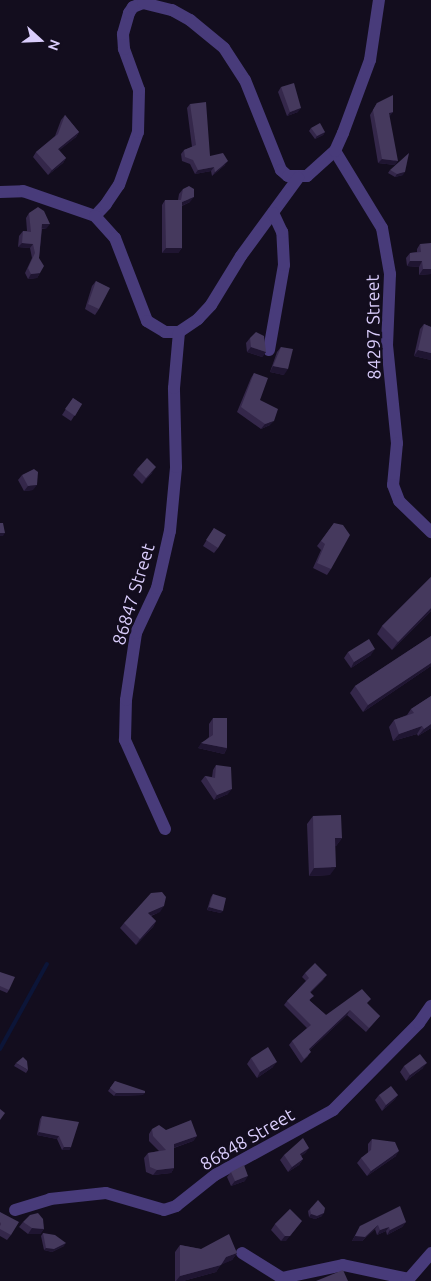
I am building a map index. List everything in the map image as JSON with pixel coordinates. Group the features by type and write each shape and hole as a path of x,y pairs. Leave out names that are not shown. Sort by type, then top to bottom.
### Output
{"street":[{"path":"0,192 23,191 95,216 115,238 147,321 165,332 179,332 198,319 211,305 241,256 298,178 315,171 334,151 370,60 379,0"},
{"path":"95,216 119,185 138,132 139,90 124,49 123,34 128,13 143,3 165,7 190,20 224,48 233,59 255,100 274,159 288,176 298,178"},
{"name":"84297 Street","path":"334,151 382,228 390,274 387,345 397,443 393,485 399,500 431,532"},
{"path":"269,350 284,265 282,232 273,213"},
{"name":"86847 Street","path":"165,829 129,754 125,722 136,633 157,588 170,531 176,467 174,388 179,332"},
{"name":"86848 Street","path":"15,1210 50,1199 106,1193 164,1210 176,1206 215,1175 333,1110 419,1023 431,1006"},
{"path":"242,1253 282,1278 343,1265 408,1280 431,1253"}],"building":[{"path":"294,83 301,108 290,112 281,87"},
{"path":"393,95 393,112 389,113 398,161 382,159 373,110 377,103"},
{"path":"206,102 210,156 223,153 228,161 215,172 214,167 198,170 193,160 185,157 184,150 196,145 190,104"},
{"path":"65,115 79,132 58,149 66,158 52,170 36,152 58,134"},
{"path":"320,123 325,132 317,136 311,128"},
{"path":"409,153 405,172 397,174 390,170"},
{"path":"189,186 194,189 194,197 182,202 182,248 166,248 165,200 181,200 183,189"},
{"path":"38,207 44,211 50,224 42,224 39,258 44,266 40,273 31,274 28,268 35,253 33,244 22,243 23,231 31,232 29,213"},
{"path":"431,243 431,269 423,269 422,261 410,261 410,253 421,252 420,244"},
{"path":"96,281 110,288 99,309 88,304"},
{"path":"424,324 431,327 431,353 418,350"},
{"path":"256,332 264,336 266,352 251,347 250,338"},
{"path":"281,347 293,349 288,369 273,366"},
{"path":"254,373 268,378 260,400 278,409 274,421 265,424 241,407"},
{"path":"73,398 82,404 75,416 65,409"},
{"path":"147,458 156,467 146,478 137,469"},
{"path":"34,469 38,472 37,485 28,486 22,475"},
{"path":"0,523 3,523 5,533 0,533"},
{"path":"334,523 343,525 350,535 331,569 317,563 325,544 321,541"},
{"path":"214,528 226,535 218,548 206,540"},
{"path":"431,577 431,608 398,642 382,626"},
{"path":"431,636 431,663 368,705 355,686"},
{"path":"369,639 375,649 354,662 348,652"},
{"path":"431,696 431,724 424,729 422,726 399,734 394,720 414,713 411,709"},
{"path":"213,718 227,718 227,748 201,743 213,735"},
{"path":"216,765 231,767 232,789 217,795 205,776 215,778"},
{"path":"341,815 342,838 335,838 336,867 314,868 313,816"},
{"path":"162,892 166,897 164,906 148,913 156,921 140,939 124,923 151,893"},
{"path":"213,894 226,898 223,911 209,907"},
{"path":"315,963 327,975 310,992 314,996 309,1000 326,1015 362,989 371,999 367,1003 380,1016 369,1028 350,1010 309,1049 311,1052 304,1059 292,1041 311,1025 287,1001 309,978 305,973"},
{"path":"0,972 15,977 9,990 0,986"},
{"path":"268,1047 277,1062 260,1072 251,1058"},
{"path":"420,1054 427,1063 410,1075 404,1066"},
{"path":"23,1057 27,1061 28,1070 16,1063"},
{"path":"115,1081 145,1091 145,1093 116,1093 110,1088"},
{"path":"391,1086 398,1095 386,1105 379,1095"},
{"path":"0,1109 5,1113 0,1120"},
{"path":"42,1116 79,1122 71,1147 64,1147 59,1136 39,1132"},
{"path":"191,1120 197,1136 174,1144 174,1168 157,1170 150,1167 148,1153 166,1150 153,1136 152,1129 159,1125 166,1130"},
{"path":"303,1138 309,1148 300,1154 303,1159 292,1167 284,1155"},
{"path":"372,1139 395,1142 399,1151 371,1171 361,1158 371,1150"},
{"path":"244,1165 248,1176 235,1181 231,1172"},
{"path":"318,1200 325,1208 324,1213 317,1216 311,1214 310,1209"},
{"path":"400,1206 406,1222 390,1230 389,1227 380,1230 378,1225 365,1237 355,1236 360,1226"},
{"path":"290,1209 302,1221 290,1236 285,1236 275,1224"},
{"path":"0,1212 19,1222 11,1235 0,1229"},
{"path":"38,1213 43,1219 44,1229 32,1228 23,1222 30,1215"},
{"path":"43,1233 55,1235 66,1243 54,1249 46,1248"},
{"path":"229,1234 237,1253 226,1257 221,1265 180,1276 180,1245 201,1249"},
{"path":"343,1270 348,1281 316,1281"}],"waterway":[{"path":"0,1049 47,964"}]}
